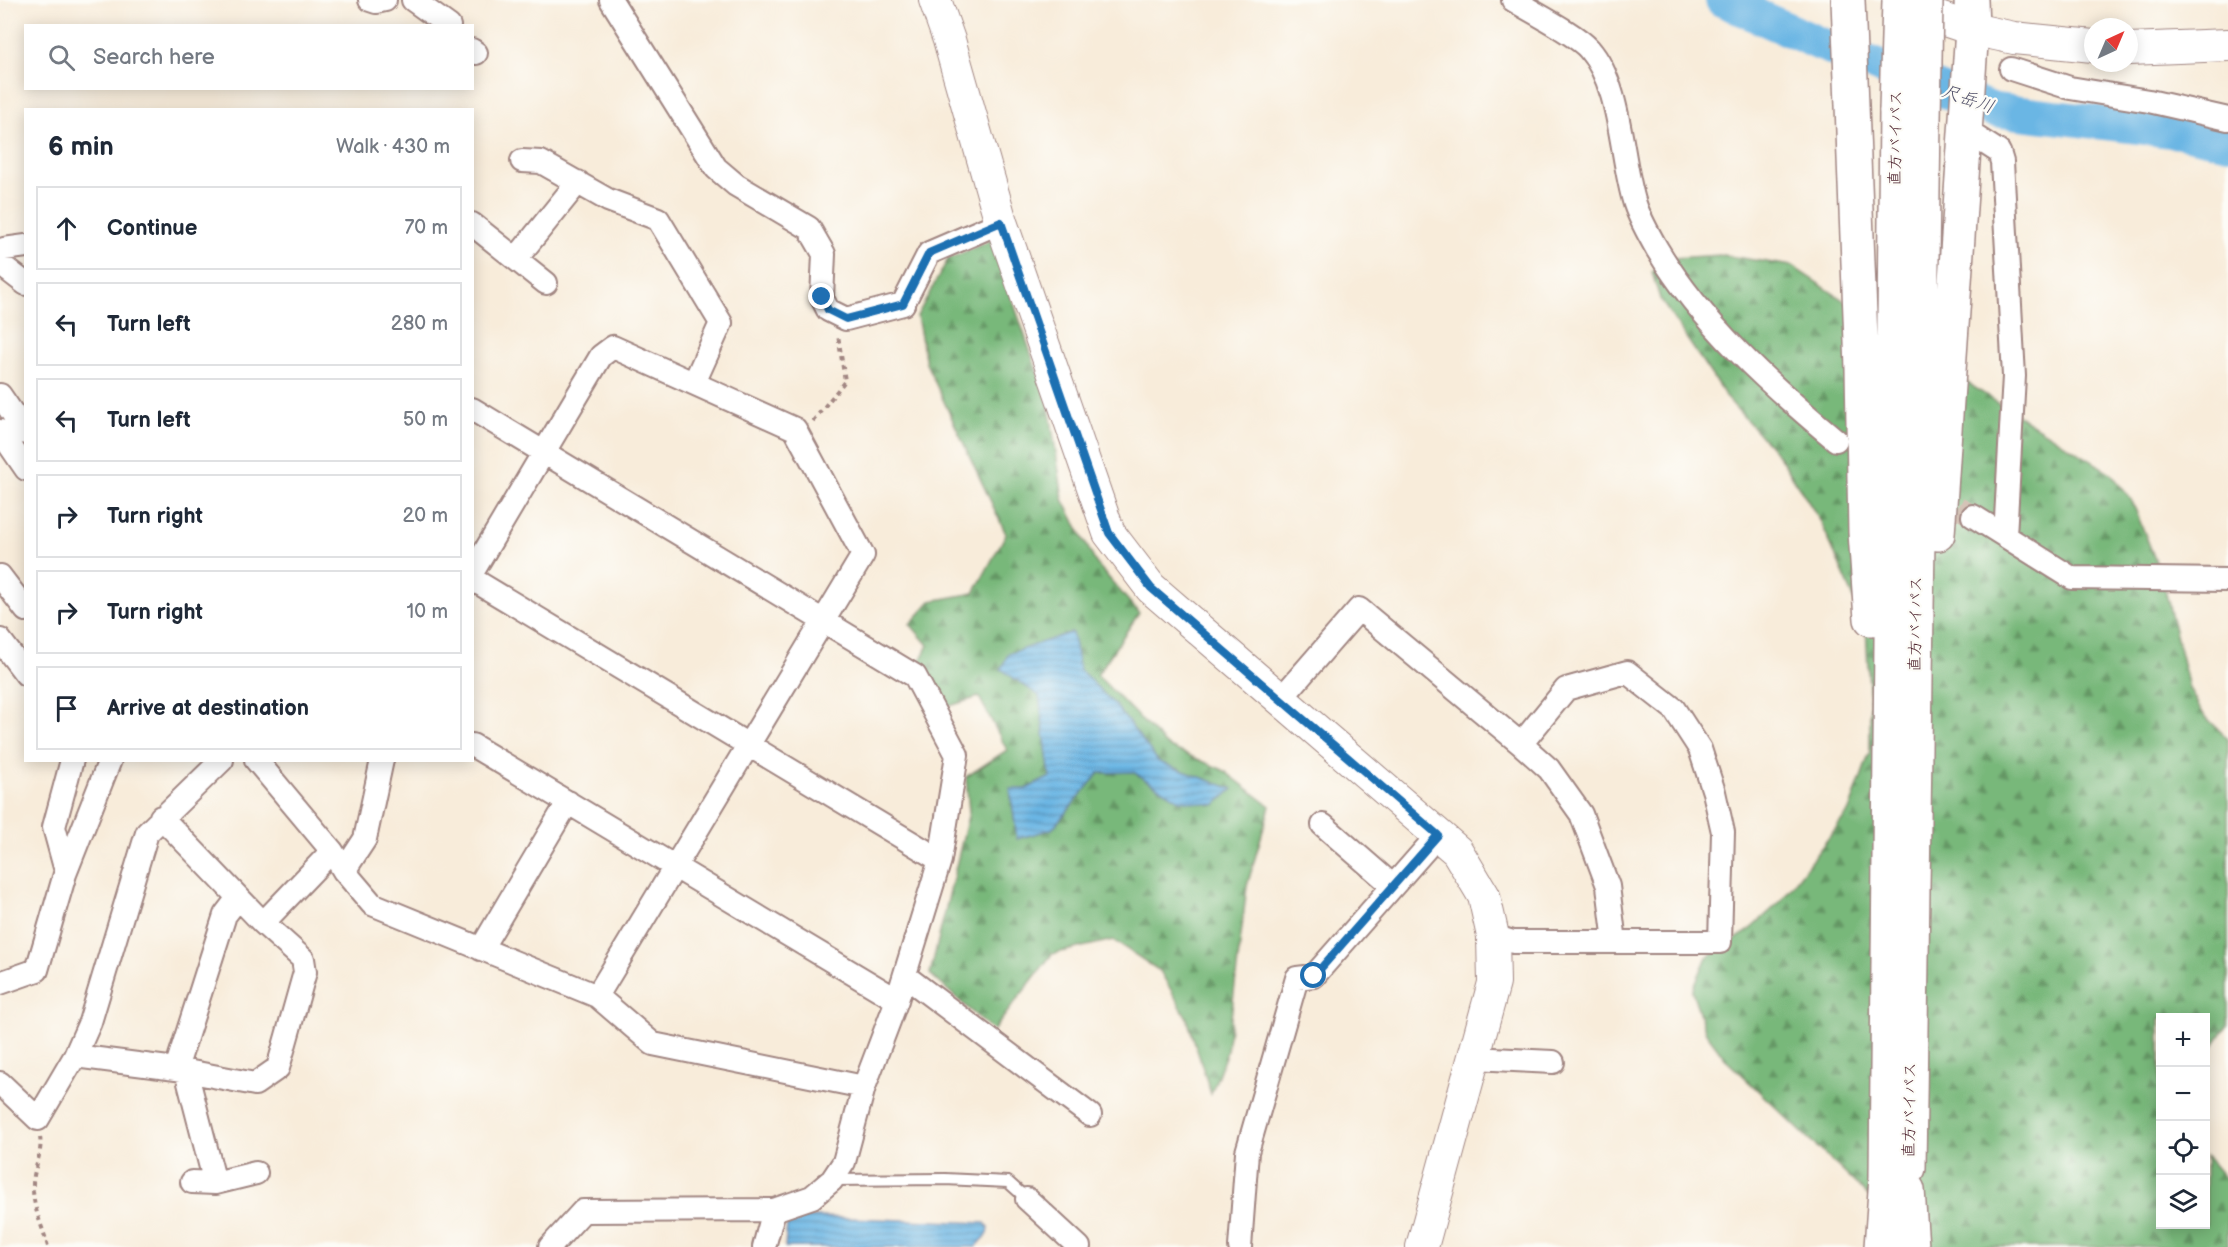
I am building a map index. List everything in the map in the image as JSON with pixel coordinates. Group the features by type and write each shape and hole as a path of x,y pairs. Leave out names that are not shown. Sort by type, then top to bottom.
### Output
{"highway":[{"path":"1848,0 1862,368 1865,532 1900,862"},
{"name":"直方バイパス","path":"1899,0 1910,115 1897,1183 1903,1247"},
{"name":"直方バイパス","path":"1910,115 1926,0"},
{"path":"1900,862 1930,680 1971,15"},
{"path":"1871,1247 1897,1183"},
{"path":"1897,1183 1912,1247"},
{"name":"直方バイパス","path":"1881,1247 1897,1183"}],"street":[{"path":"369,0 376,2 385,0"},
{"path":"413,0 446,24"},
{"path":"611,0 716,168 736,185 809,228 824,254 822,297 828,310 846,319 903,304 929,253 1001,222"},
{"path":"935,0 949,40 1001,222 1109,533 1151,588 1279,701 1457,851 1484,896 1493,936 1494,982 1422,1247"},
{"path":"1513,0 1587,47 1602,67 1635,206 1658,249 1694,301 1740,352 1836,440"},
{"path":"1885,0 1971,15 2014,38 2084,45"},
{"path":"2138,49 2228,45"},
{"path":"2011,69 2070,88 2149,101 2228,119"},
{"path":"1965,129 1999,153 2002,162 2014,376 2005,536"},
{"path":"522,161 541,162 608,200 658,219 721,323 694,383"},
{"path":"516,259 578,182"},
{"path":"474,226 546,283"},
{"path":"0,253 4,249 24,246"},
{"path":"0,264 24,282"},
{"path":"474,570 601,356 614,347 795,429 863,555 597,996"},
{"path":"0,395 24,430"},
{"path":"474,410 915,676 957,755 940,860 897,1000 864,1087 844,1162 832,1180 812,1197 774,1210 584,1211 550,1247"},
{"path":"0,431 24,466"},
{"path":"1972,516 2072,578 2228,580"},
{"path":"0,576 24,607"},
{"path":"474,580 940,860"},
{"path":"1279,701 1359,609 1549,769 1581,814 1608,886 1615,942"},
{"path":"0,640 24,671"},
{"path":"1493,936 1513,942 1720,942 1722,832 1714,792 1700,750 1674,709 1627,672 1566,689 1521,744"},
{"path":"474,746 897,1000"},
{"path":"66,871 54,827 71,762"},
{"path":"0,983 37,970 66,871 109,762"},
{"path":"0,1083 38,1119 75,1056 90,1022 147,832 220,762"},
{"path":"258,762 332,851 344,871 372,904 597,996 653,1044 864,1087"},
{"path":"344,871 365,839 382,762"},
{"path":"481,949 568,802"},
{"path":"75,1056 181,1070 255,1084 278,1068 305,972 303,959 238,898 161,817"},
{"path":"1323,825 1393,886"},
{"path":"1240,1247 1247,1152 1297,978 1314,976 1438,835"},
{"path":"263,923 332,851"},
{"path":"215,1183 181,1070 225,915 238,898"},
{"path":"905,976 1090,1115"},
{"path":"1474,1058 1552,1062"},
{"path":"192,1182 215,1183 256,1173"},
{"path":"1027,1200 1079,1247"},
{"path":"764,1247 774,1210"}],"lane":[{"path":"832,1180 945,1179 1008,1182 1027,1200"}],"path":[{"path":"800,438 845,381 834,312"},
{"path":"38,1119 42,1149 32,1187 39,1222 48,1247"}],"green space":[{"path":"992,240 1049,406 1063,499 1096,563 1139,613 1097,675 1167,746 1223,770 1270,806 1247,886 1227,1051 1211,1094 1187,1018 1160,971 1113,940 1052,954 993,1031 930,974 969,812 966,777 1007,750 979,697 946,707 918,665 928,645 910,624 931,601 974,593 1006,534 926,363 917,316 948,259"},
{"path":"1722,255 1792,266 1995,401 2111,473 2132,501 2162,577 2189,688 2204,715 2228,739 2228,1024 2210,1051 2210,1013 2156,1013 2156,1229 2210,1229 2210,1161 2228,1182 2228,1247 1933,1247 1878,1205 1727,1061 1706,1033 1692,991 1707,957 1747,932 1780,902 1849,811 1870,752 1870,709 1866,626 1821,522 1780,457 1727,398 1660,299 1652,272 1672,258"}],"water":[{"path":"1072,632 1080,670 1116,706 1159,762 1233,789 1215,805 1179,800 1133,772 1099,773 1052,829 1017,839 1010,789 1026,789 1050,777 1039,696 1001,669 1008,654"},
{"path":"793,1216 985,1223 989,1228 988,1234 976,1247 785,1247 787,1224"}],"waterway":[{"name":"尺岳川","path":"1722,0 1818,43 1994,110 2189,133 2228,142"}],"tunnel":[{"path":"1929,492 1973,516"}],"route":[{"path":"822,297 828,310 846,319 903,304 929,253 1001,222 1109,533 1151,588 1279,701 1438,835 1314,976"}]}
